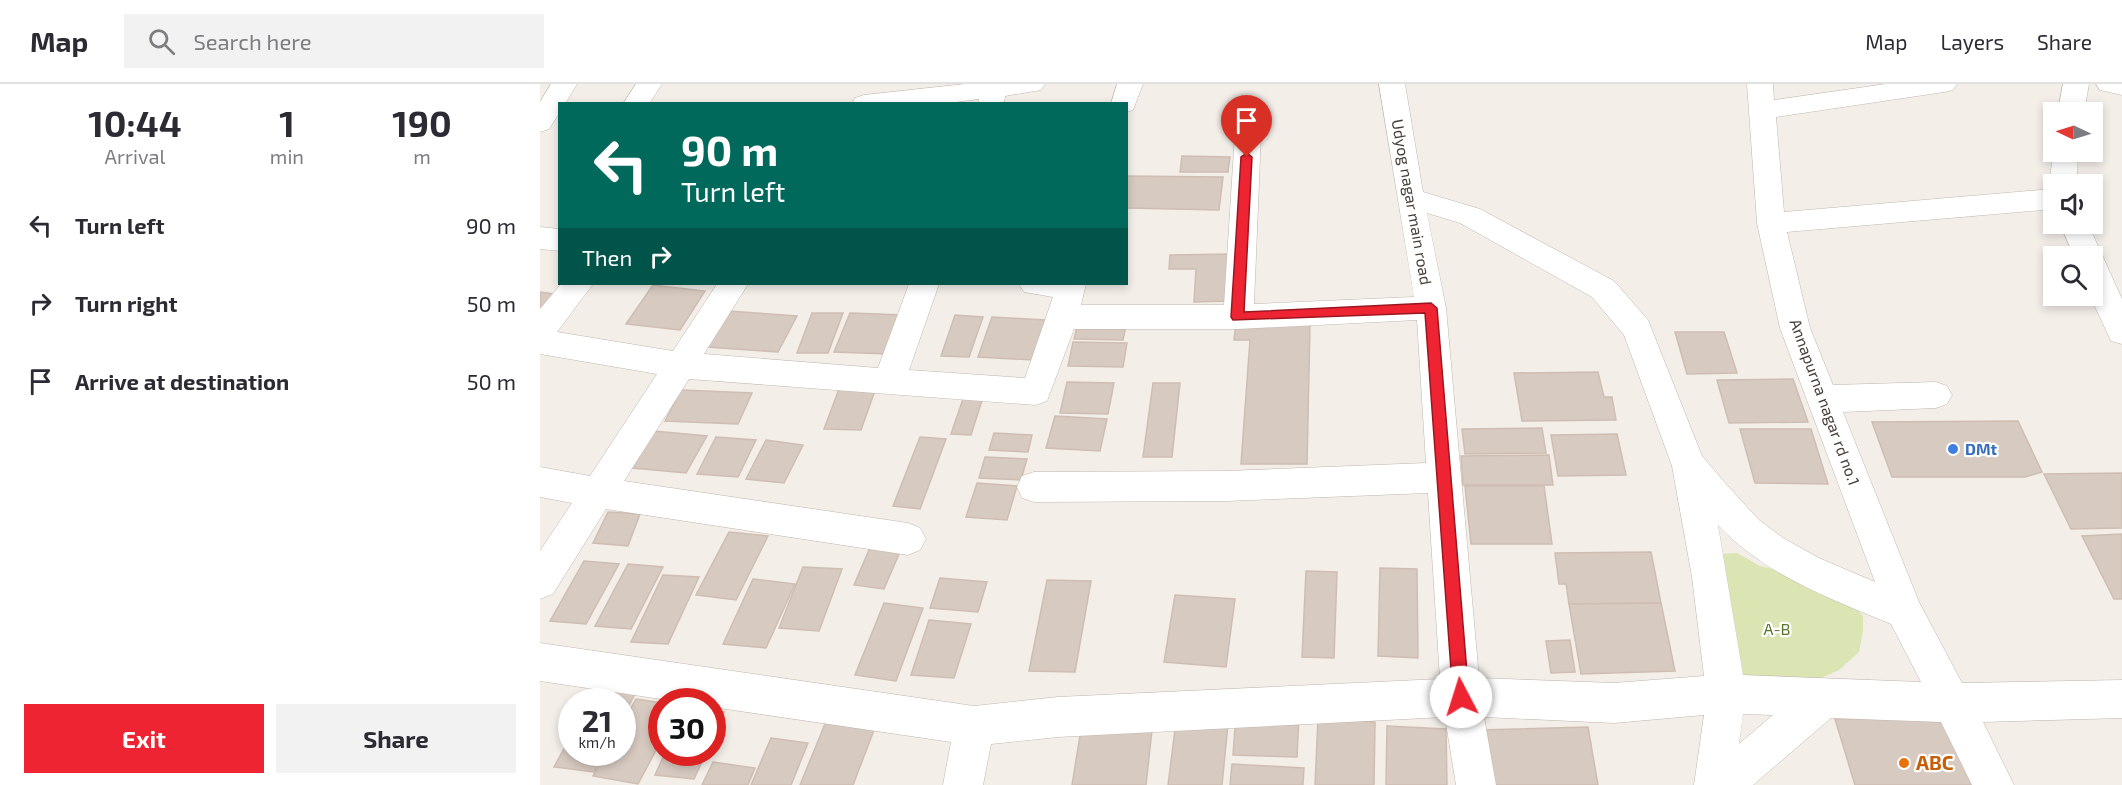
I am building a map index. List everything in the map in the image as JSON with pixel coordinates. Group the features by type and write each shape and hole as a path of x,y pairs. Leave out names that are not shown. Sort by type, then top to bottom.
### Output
{"street":[{"path":"540,123 564,84"},
{"path":"636,102 650,84"},
{"path":"846,102 858,84"},
{"path":"896,102 993,96 1032,84"},
{"path":"1125,102 1130,84"},
{"name":"Udyog nagar main road","path":"1392,84 1410,198 1431,308 1461,697 1476,785"},
{"path":"1761,97 1944,84"},
{"path":"2073,102 2076,84"},
{"path":"2109,84 2122,87"},
{"name":"Annapurna nagar rd no.1","path":"1761,97 1771,223 1795,328 1904,611 1994,785"},
{"path":"1238,317 1248,134"},
{"path":"1410,198 1470,216 1603,289 1637,329 1689,466 1710,577 1726,694 1714,785"},
{"path":"1771,223 2043,200"},
{"path":"540,238 558,240"},
{"path":"540,331 577,285"},
{"path":"540,582 732,285"},
{"path":"889,382 924,285"},
{"path":"1037,285 1068,296 1238,317 1431,308"},
{"path":"2103,290 2122,332"},
{"path":"540,342 679,365 1036,392 1068,296"},
{"path":"1821,399 1936,395"},
{"path":"1689,466 1718,501 1756,539 1801,565 1904,611"},
{"path":"1034,487 1226,486 1444,477"},
{"path":"540,482 599,493 908,539"},
{"path":"540,662 974,726 1058,717 1461,697 1614,703 1726,694 1951,703 2122,699"},
{"path":"1722,785 1824,698"},
{"path":"963,785 974,726"}],"green space":[{"name":"A-B","path":"1737,553 1760,566 1787,572 1847,599 1863,616 1859,652 1839,670 1805,685 1729,680 1720,554"}],"building":[{"path":"1182,156 1230,157 1228,172 1180,172"},
{"path":"1128,176 1223,177 1219,210 1128,208"},
{"path":"1231,254 1230,301 1194,302 1196,269 1169,269 1170,255"},
{"path":"653,285 705,291 680,330 626,324"},
{"path":"540,292 555,294 540,314"},
{"path":"728,311 797,316 778,352 707,347"},
{"path":"812,313 843,313 828,353 797,353"},
{"path":"850,313 904,315 889,354 834,352"},
{"path":"955,315 983,317 969,357 941,356"},
{"path":"992,317 1045,320 1033,360 978,357"},
{"path":"1079,319 1127,321 1123,340 1074,339"},
{"path":"1236,324 1310,325 1307,464 1241,464 1250,340 1234,340"},
{"path":"1675,332 1724,332 1737,373 1687,374"},
{"path":"1073,342 1127,343 1123,367 1068,366"},
{"path":"1598,372 1604,397 1612,397 1616,420 1522,421 1514,373"},
{"path":"1793,379 1808,422 1729,423 1717,380"},
{"path":"842,381 878,382 861,430 824,429"},
{"path":"1067,382 1114,383 1108,414 1060,413"},
{"path":"1153,383 1180,383 1172,457 1143,457"},
{"path":"681,390 752,393 738,424 665,421"},
{"path":"965,393 984,394 971,435 951,434"},
{"path":"1055,416 1107,419 1100,451 1046,448"},
{"path":"2018,421 2042,472 2025,477 1892,477 1872,422"},
{"path":"1542,428 1546,453 1465,454 1462,429"},
{"path":"1740,429 1811,429 1828,484 1755,483"},
{"path":"654,431 707,436 686,473 633,468"},
{"path":"994,433 1032,435 1028,452 989,450"},
{"path":"1617,434 1626,475 1558,476 1551,435"},
{"path":"716,437 756,440 738,477 697,474"},
{"path":"920,437 946,439 920,509 893,506"},
{"path":"766,440 803,445 784,483 746,479"},
{"path":"1549,455 1553,485 1463,485 1461,456"},
{"path":"985,457 1027,459 1021,480 979,478"},
{"path":"2122,473 2122,528 2071,529 2044,474"},
{"path":"977,483 1017,486 1007,520 966,517"},
{"path":"1465,486 1544,486 1552,544 1471,544"},
{"path":"608,512 640,514 628,546 593,543"},
{"path":"729,532 768,536 736,600 696,595"},
{"path":"2122,534 2122,599 2114,599 2082,536"},
{"path":"872,543 902,547 884,589 854,585"},
{"path":"1651,552 1661,603 1569,604 1566,584 1559,584 1555,553"},
{"path":"584,561 619,564 586,624 550,621"},
{"path":"628,564 663,567 631,629 595,626"},
{"path":"803,567 842,569 819,631 779,628"},
{"path":"1380,568 1417,569 1418,658 1378,656"},
{"path":"1306,571 1337,572 1334,658 1302,657"},
{"path":"663,575 699,577 668,644 631,642"},
{"path":"940,578 987,582 978,612 930,608"},
{"path":"753,579 795,584 766,648 723,644"},
{"path":"1047,580 1091,581 1075,672 1029,671"},
{"path":"1175,595 1235,599 1226,667 1164,662"},
{"path":"884,603 923,608 896,681 855,675"},
{"path":"1661,603 1675,671 1581,674 1569,604"},
{"path":"929,620 971,624 954,678 911,675"},
{"path":"1570,640 1575,672 1551,673 1546,641"},
{"path":"636,699 648,701 648,765 638,784 593,776 599,766 636,766"},
{"path":"1236,714 1299,716 1297,757 1233,755"},
{"path":"1952,717 1977,785 1855,785 1835,719"},
{"path":"827,719 876,725 853,785 800,785"},
{"path":"1318,719 1375,722 1374,785 1315,785"},
{"path":"1176,722 1228,724 1222,785 1168,785"},
{"path":"1387,726 1446,729 1447,785 1386,785"},
{"path":"1588,727 1598,785 1484,785 1478,730"},
{"path":"1081,729 1152,730 1146,785 1072,785"},
{"path":"771,738 808,743 791,785 751,785"},
{"path":"558,760 558,766 597,766 594,772 554,767"},
{"path":"726,764 755,768 748,785 702,785 711,766 726,766"},
{"path":"1232,764 1304,768 1303,785 1230,785"},
{"path":"659,766 700,766 694,779 655,775"}],"place":[{"name":"DMt","path":"1953,449"},
{"name":"ABC","path":"1904,763"}],"route":[{"path":"1247,157 1238,317 1431,308 1461,697"}]}
